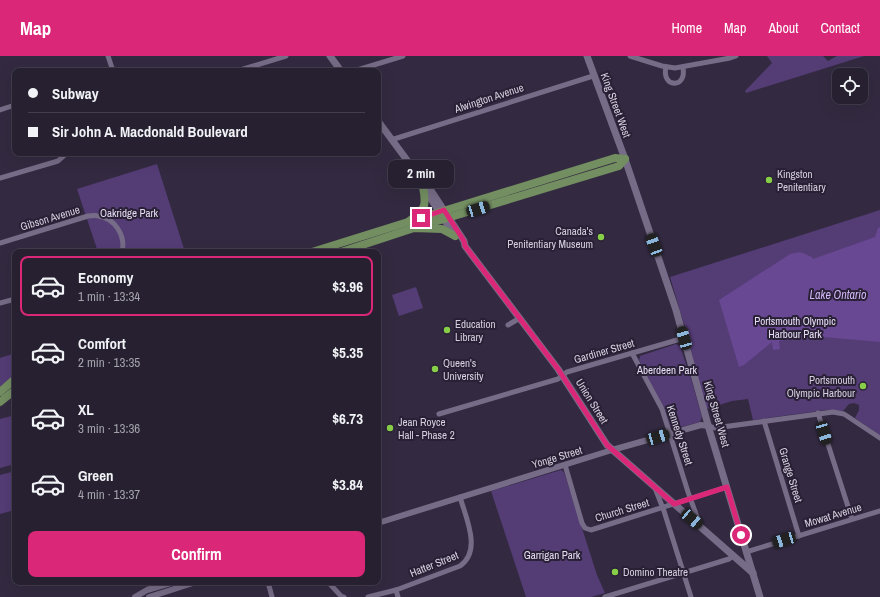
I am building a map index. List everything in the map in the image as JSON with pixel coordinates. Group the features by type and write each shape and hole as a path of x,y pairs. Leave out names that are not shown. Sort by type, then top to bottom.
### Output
{"main road":[{"path":"330,56 339,68"},
{"name":"King Street West","path":"587,56 676,310 708,426 760,597"},
{"name":"Union Street","path":"381,125 418,175 426,183 441,211"},
{"path":"321,249 615,158 624,159 619,166 414,228 352,249"},
{"name":"Union Street","path":"418,175 423,186 446,219 454,236 461,244 465,246 520,318 562,375 602,438 612,450 753,573"},
{"path":"408,222 420,213 425,205 426,202 423,186"},
{"name":"Union Street","path":"446,219 464,241 465,246"},
{"path":"414,228 442,229 454,236"},
{"path":"0,392 12,382"},
{"path":"0,402 12,392"},
{"name":"Union Street","path":"723,547 737,553 746,552"}],"street":[{"path":"109,56 112,68"},
{"path":"247,68 286,56"},
{"path":"364,68 403,56"},
{"path":"630,56 643,58 666,67 683,68 736,56"},
{"path":"666,67 665,77 668,82 673,83 678,83 682,80 684,75 683,68"},
{"name":"Alwington Avenue","path":"391,140 594,76"},
{"path":"0,110 12,106"},
{"path":"0,178 58,161 64,156"},
{"name":"Gibson Avenue","path":"0,243 88,216 98,216 109,220 114,224 121,236 122,249"},
{"path":"0,303 12,300"},
{"path":"508,325 520,318"},
{"name":"Gardiner Street","path":"440,414 558,379 567,372 684,338"},
{"name":"Kennedy Street","path":"632,353 662,409 700,526"},
{"name":"Yonge Street","path":"381,522 612,450 701,425 715,428 833,412 844,414 880,438"},
{"path":"818,413 852,520"},
{"name":"Grange Street","path":"764,421 799,536"},
{"name":"Church Street","path":"565,465 582,523 585,528 591,530 727,487"},
{"path":"655,488 663,508 691,597"},
{"name":"Hatter Street","path":"368,597 396,590 460,566 465,562 469,557 472,544 460,498"},
{"name":"Mowat Avenue","path":"746,552 880,510"},
{"path":"605,597 729,559 733,556"},
{"path":"135,597 147,590 164,585"},
{"path":"149,597 187,585"},
{"path":"269,585 272,597"},
{"path":"331,585 340,596 344,597"},
{"path":"396,590 398,597"}],"green space":[{"path":"767,56 823,56 828,61 837,56 864,56 746,93 745,91 772,63"},
{"name":"Oakridge Park","path":"157,164 184,249 97,249 77,189"},
{"name":"Portsmouth Olympic Harbour Park","path":"880,210 880,435 855,418 859,410 859,405 854,403 849,404 843,411 826,410 753,420 748,399 732,401 706,409 670,277"},
{"path":"416,287 423,308 399,316 392,295"},
{"name":"Aberdeen Park","path":"676,344 680,346 688,368 702,417 700,422 673,429 670,426 666,412 639,360 640,356"},
{"path":"12,354 12,377 0,387 0,358"},
{"path":"12,416 12,465 0,468 0,419"},
{"name":"Garrigan Park","path":"561,470 564,472 597,575 605,593 591,597 526,597 491,491"},
{"path":"12,472 12,511 0,514 0,475"}],"water":[{"name":"Lake Ontario","path":"880,227 880,342 811,336 779,341 780,349 773,350 772,342 744,365 739,367 719,300 790,254 801,252 812,257 813,259 875,237 878,228"}],"place":[{"name":"Kingston Penitentiary","path":"769,180"},
{"name":"Canada's Penitentiary Museum","path":"601,237"},
{"name":"Education Library","path":"447,330"},
{"name":"Queen's University","path":"435,369"},
{"name":"Portsmouth Olympic Harbour","path":"863,386"},
{"name":"Jean Royce Hall - Phase 2","path":"390,428"},
{"name":"Domino Theatre","path":"615,572"}],"route":[{"path":"421,218 444,210 464,241 465,246 558,369 602,438 616,454 674,504 727,487 741,535"}]}
